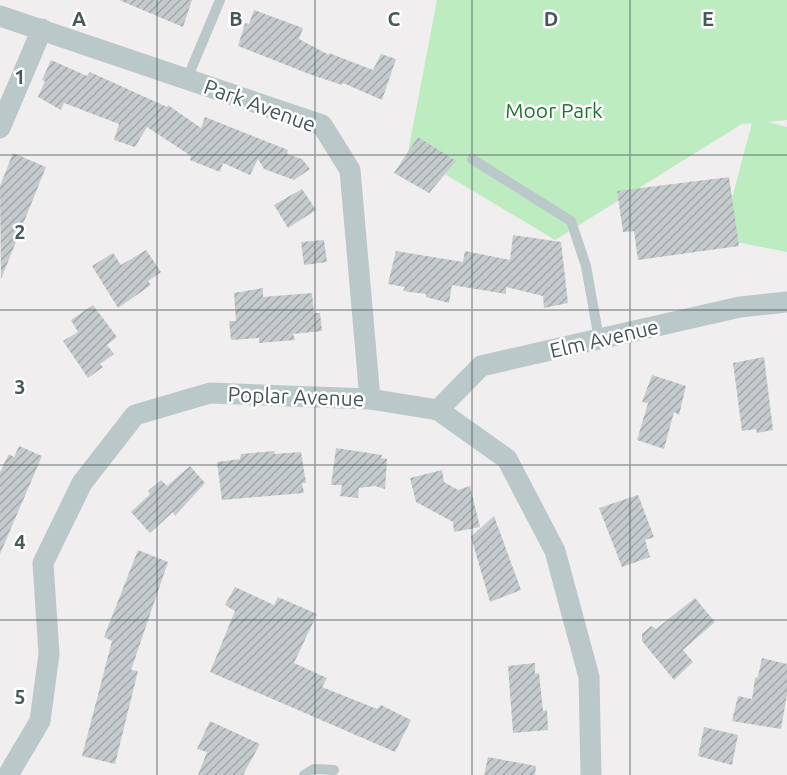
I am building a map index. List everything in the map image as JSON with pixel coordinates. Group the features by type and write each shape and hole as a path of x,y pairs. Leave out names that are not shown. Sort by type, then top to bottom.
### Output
{"street":[{"name":"Park Avenue","path":"0,16 322,125 350,170 370,399"},
{"path":"0,128 42,29"},
{"name":"Elm Avenue","path":"438,410 481,366 740,308 787,302"},
{"name":"Poplar Avenue","path":"8,775 40,721 49,654 43,564 82,483 135,416 210,393 370,399 438,410 507,459 555,551 589,677 591,775"}],"lane":[{"path":"187,79 220,0"},
{"path":"472,159 571,221 586,266 599,339"},
{"path":"304,775 314,769 334,770"}],"green space":[{"name":"Moor Park","path":"437,0 787,0 787,120 768,122 787,127 787,252 721,239 752,123 742,124 555,240 408,152"}],"building":[{"path":"119,0 192,0 183,27"},
{"path":"254,10 303,28 299,39 329,55 329,53 373,70 381,54 396,59 382,100 343,83 342,85 309,74 238,46 245,23 249,24"},
{"path":"51,60 87,76 90,72 167,107 168,105 201,128 205,117 288,150 287,154 302,159 310,169 294,180 264,169 258,159 250,175 223,163 220,172 190,160 191,156 147,127 135,147 114,140 119,124 64,103 61,110 38,97 45,81 42,80"},
{"path":"418,137 456,161 429,193 394,173"},
{"path":"13,153 46,167 1,279 0,186"},
{"path":"729,177 739,246 638,260 634,231 623,232 617,191"},
{"path":"302,189 316,210 288,228 274,205"},
{"path":"513,235 561,242 568,303 544,308 543,296 506,287 506,294 452,285 449,303 426,297 426,294 403,291 405,287 388,284 396,251 463,262 465,251 510,260"},
{"path":"324,240 327,262 304,265 301,242"},
{"path":"146,250 161,272 148,281 151,285 118,308 92,266 113,253 121,265"},
{"path":"263,288 263,297 312,293 314,313 320,313 322,331 293,334 295,340 259,343 259,338 231,340 229,321 236,321 234,293"},
{"path":"93,305 117,337 107,345 114,354 100,364 103,367 88,378 63,341 78,332 71,320"},
{"path":"764,357 773,430 757,433 756,429 742,431 733,363"},
{"path":"652,375 686,386 679,415 674,412 664,449 637,440 648,403 642,402"},
{"path":"19,446 42,456 0,554 0,472 9,454 14,457"},
{"path":"336,448 382,455 381,458 387,459 385,489 375,486 359,488 358,498 340,496 342,485 331,485"},
{"path":"275,451 274,454 301,452 306,483 302,483 304,493 222,500 217,462 240,459 241,454"},
{"path":"190,466 205,483 175,516 173,512 150,533 131,512 150,494 148,491 161,480 167,486"},
{"path":"442,470 444,482 458,490 470,486 480,527 454,532 453,522 416,502 410,478"},
{"path":"638,495 654,537 645,540 650,557 622,567 599,508"},
{"path":"494,516 521,590 490,602 471,537"},
{"path":"138,550 168,562 131,670 138,671 115,764 82,756 112,641 104,637"},
{"path":"235,587 274,605 278,597 317,614 294,663 327,678 322,687 377,709 381,705 411,720 395,752 210,672 235,611 225,605"},
{"path":"695,598 715,622 683,650 693,662 674,680 642,641 642,634 651,626 656,629"},
{"path":"762,658 787,664 787,694 781,729 732,721 738,696 752,699 755,678 758,677"},
{"path":"535,663 535,674 539,673 543,711 547,710 548,730 513,733 508,666"},
{"path":"210,721 260,744 243,775 198,775 207,752 197,749"},
{"path":"704,727 738,735 732,765 698,756"},
{"path":"488,757 536,766 535,775 484,775"}]}
